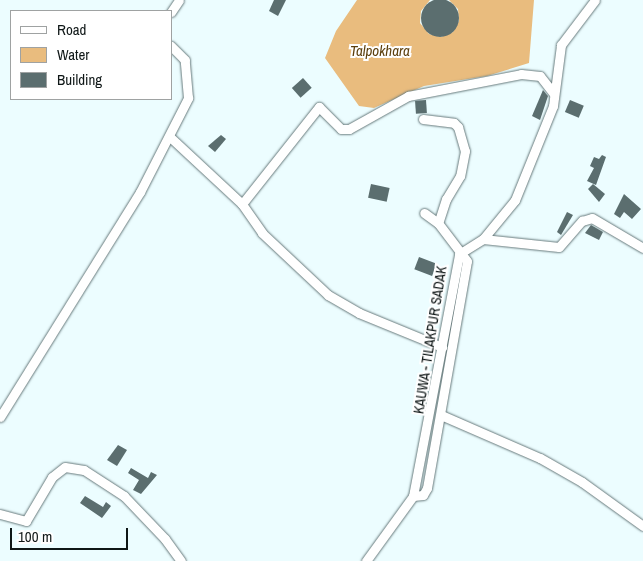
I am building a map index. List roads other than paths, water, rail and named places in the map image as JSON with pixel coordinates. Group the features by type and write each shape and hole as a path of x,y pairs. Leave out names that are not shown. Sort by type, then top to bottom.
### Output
{"street":[{"path":"172,10 179,0"},
{"name":"KAUWA - TILAKPUR SADAK","path":"366,561 414,496 459,254 483,239 515,200 554,94 561,45 595,0"},
{"path":"0,417 170,137 188,98 185,60 172,47"},
{"path":"242,204 319,107 341,129 349,129 408,96 521,74 540,76 554,94"},
{"path":"423,119 454,123 458,127 466,151 460,176 446,199 438,223"},
{"path":"170,137 242,204 262,233 328,295 359,313 442,347"},
{"path":"414,496 423,495 428,488 467,261 459,254 438,223 424,213"},
{"path":"483,239 559,247 582,221 592,218 643,248"},
{"path":"441,415 540,458 582,482 643,526"},
{"path":"0,514 26,521 52,477 65,467 84,470 124,496 165,539 181,561"}],"water":[{"name":"Talpokhara","path":"357,0 430,0 421,11 420,23 429,34 441,37 453,32 459,21 458,9 449,0 534,0 529,63 487,76 424,86 374,108 359,106 325,58 336,31"}]}
